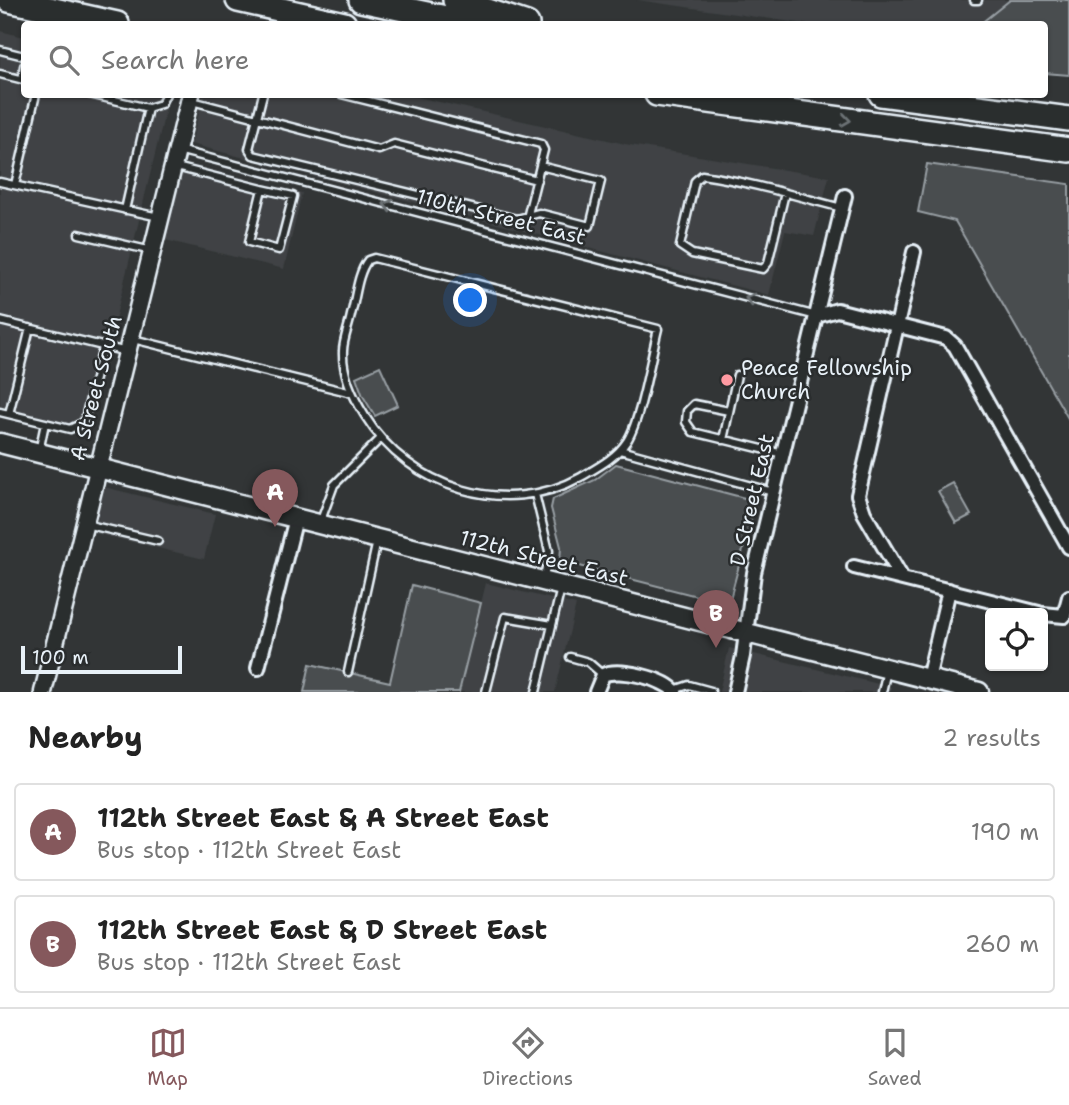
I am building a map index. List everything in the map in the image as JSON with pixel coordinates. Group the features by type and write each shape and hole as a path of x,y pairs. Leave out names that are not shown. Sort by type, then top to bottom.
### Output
{"highway":[{"path":"9,0 104,21"},
{"path":"238,0 331,21"},
{"path":"361,0 460,21"},
{"path":"456,0 518,21"},
{"path":"680,98 1069,150"},
{"path":"911,98 1069,119"}],"main road":[{"name":"112th Street East","path":"0,443 979,692"}],"street":[{"name":"A Street South","path":"43,692 190,98"},
{"name":"D Street East","path":"735,692 754,573 843,202"},
{"path":"902,578 864,513 858,495 914,252"},
{"path":"817,316 837,310 942,336 955,346 1069,547"},
{"path":"258,668 296,519"},
{"path":"854,567 1018,608"},
{"path":"928,679 949,590"},
{"path":"1048,615 1059,617 1066,611 1069,597"},
{"path":"596,692 603,675 612,670 667,684 675,691"}],"lane":[{"path":"0,50 21,55"},
{"path":"0,74 21,79"},
{"path":"15,185 35,98"},
{"path":"106,98 148,108 161,104 164,98"},
{"path":"190,98 379,150 394,144 537,180"},
{"path":"262,98 249,149 253,155 517,219 539,214 590,226 601,181 540,166"},
{"path":"357,98 538,142 544,150 527,218"},
{"path":"125,210 148,108"},
{"name":"110th Street East","path":"178,149 817,316"},
{"path":"174,166 293,196 279,250 249,242 262,189"},
{"path":"785,193 768,263 762,270 692,254 680,246 695,181 702,175 843,202"},
{"path":"0,182 161,218"},
{"path":"79,234 153,251"},
{"path":"374,258 658,329 631,432 620,450 600,467 569,484 535,494 491,495 457,489 415,468 380,439 352,393 343,352 362,272 368,260 374,258"},
{"path":"0,321 103,346 129,345 352,393"},
{"path":"9,414 30,328"},
{"path":"0,412 70,429 84,422 103,346"},
{"path":"723,440 737,375"},
{"path":"729,411 694,404 686,417 690,430 783,454"},
{"path":"38,453 45,423"},
{"path":"319,524 334,485 380,439"},
{"path":"620,450 774,492"},
{"path":"535,494 549,551 544,581"},
{"path":"83,523 159,541"},
{"path":"348,672 377,539"},
{"path":"536,692 562,586"},
{"path":"486,692 505,617 552,625"},
{"path":"570,657 588,662 603,675"},
{"path":"882,692 887,668"},
{"path":"675,691 689,685 711,691"}],"shaded area":[{"path":"637,0 1010,0 984,21 785,21"},
{"path":"1010,0 1069,0 1069,75 1048,73 1048,21 984,21"},
{"path":"0,31 21,36 21,98 169,98 89,428 78,434 0,416"},
{"path":"202,98 422,98 630,145 829,177 814,236 785,231 769,295 191,144"},
{"path":"184,164 302,193 284,269 165,240"},
{"path":"927,164 1069,184 1069,420 955,221 918,212"},
{"path":"380,366 398,405 375,416 356,377"},
{"path":"616,464 756,501 730,599 724,603 560,561 561,547 551,508 553,499 595,480"},
{"path":"953,483 971,515 956,523 938,491"},
{"path":"104,487 215,514 204,559 94,533"},
{"path":"486,583 576,605 555,692 459,692"},
{"path":"412,585 481,603 459,692 304,692 310,664 390,682"},
{"path":"729,648 891,687 890,692 719,692"}],"place":[{"name":"Peace Fellowship Church","path":"727,380"},
{"name":"112th Street East & A Street East","path":"275,527"},
{"name":"112th Street East & D Street East","path":"716,648"}]}
